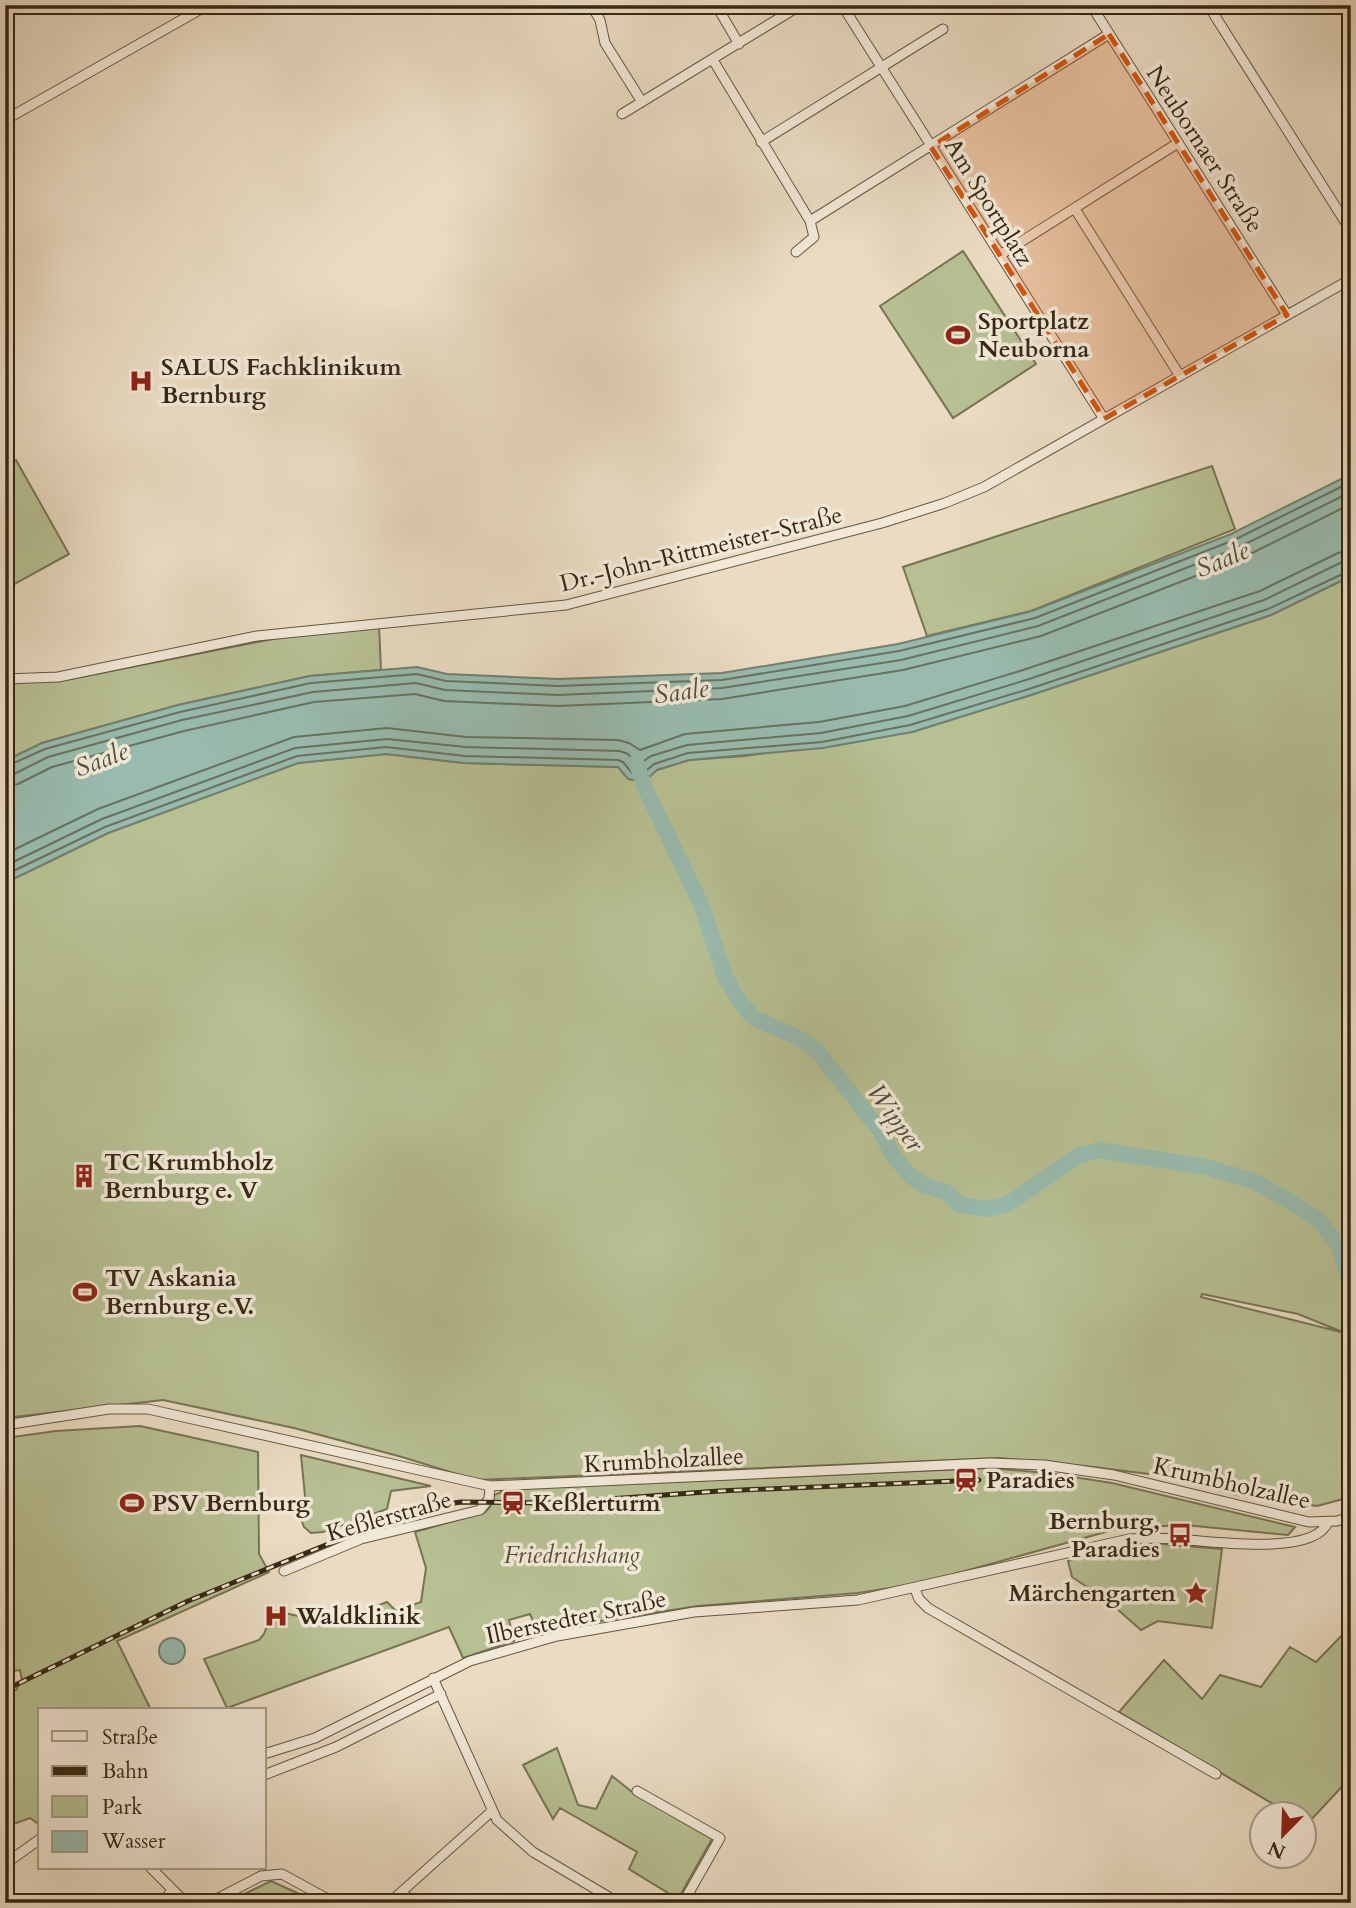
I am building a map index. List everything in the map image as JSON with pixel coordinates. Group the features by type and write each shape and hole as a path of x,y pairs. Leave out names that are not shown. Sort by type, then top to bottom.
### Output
{"street":[{"path":"5,120 208,5"},
{"path":"591,5 600,20 605,43 642,102"},
{"path":"716,5 739,44"},
{"path":"622,114 800,5"},
{"name":"Am Sportplatz","path":"842,5 1104,419"},
{"name":"Neubornaer Straße","path":"1091,5 1287,314"},
{"path":"1208,5 1351,231"},
{"path":"761,142 943,29"},
{"path":"810,221 1109,34"},
{"path":"713,60 810,221 814,237 796,252"},
{"path":"1000,256 1178,143"},
{"path":"1076,209 1180,376"},
{"name":"Dr.-John-Rittmeister-Straße","path":"5,679 58,677 248,638 566,605 925,510 984,487 1351,279"},
{"name":"Krumbholzallee","path":"5,1425 109,1409 148,1409 490,1486 990,1463 1044,1465 1130,1479 1295,1520 1328,1522"},
{"name":"Keßlerstraße","path":"284,1571 361,1539 480,1510 489,1499 490,1486"},
{"path":"1328,1522 1351,1517"},
{"name":"Ilberstedter Straße","path":"266,1753 315,1738 470,1661 575,1632 694,1612 839,1603 915,1589 1113,1541 1165,1539 1273,1544 1315,1535 1323,1531 1328,1522"},
{"path":"915,1589 919,1599 928,1608 1216,1774"},
{"path":"433,1678 492,1811 508,1831 533,1852 619,1903"},
{"path":"266,1774 336,1747 441,1693"},
{"path":"637,1791 720,1838 682,1903"},
{"path":"389,1903 492,1811"},
{"path":"5,1864 38,1840"},
{"path":"153,1870 186,1903"},
{"path":"209,1903 261,1876 282,1874 335,1903"},
{"path":"164,1903 172,1889"},
{"path":"402,1892 413,1903"}],"highlighted area":[{"path":"1109,34 1287,315 1104,419 931,147"}],"green space":[{"name":"Sportplatz Neuborna","path":"963,251 1036,364 953,418 880,306"},
{"path":"16,460 69,554 11,586 5,576 5,466"},
{"path":"1212,466 1235,529 1031,611 927,636 903,567"},
{"path":"1351,576 1351,1497 1317,1506 1236,1495 1173,1477 999,1458 476,1480 294,1428 163,1400 5,1418 5,883 108,833 298,763 386,754 464,763 657,770 689,760 745,756 912,732 1271,615","holes":["1202,1294 1298,1314 1345,1333 1201,1297"]},
{"path":"379,625 381,670 310,676 178,705 42,743 5,761 5,682 71,679 298,634"},
{"name":"PSV Bernburg","path":"140,1426 258,1452 259,1554 269,1572 117,1641 150,1708 38,1708 38,1824 30,1818 5,1827 5,1694 16,1690 22,1680 20,1670 5,1672 5,1438 56,1431"},
{"path":"301,1455 431,1486 391,1491 387,1509 323,1532 311,1533 304,1527 301,1519 305,1496"},
{"name":"Friedrichshang","path":"988,1468 1048,1473 1112,1483 1295,1527 1288,1535 1185,1525 1120,1528 922,1583 858,1593 698,1606 537,1631 530,1614 509,1620 514,1641 463,1658 449,1627 227,1708 204,1659 259,1640 271,1615 277,1611 331,1624 387,1602 396,1611 421,1602 426,1568 415,1532 485,1512 494,1495 509,1489"},
{"path":"1136,1542 1222,1549 1212,1628 1158,1621 1141,1630 1108,1601 1072,1577 1068,1561"},
{"path":"1351,1626 1351,1777 1318,1812 1318,1800 1266,1800 1119,1712 1164,1660 1202,1699 1220,1675 1261,1687 1290,1647 1316,1662"},
{"path":"557,1748 578,1805 596,1809 612,1776 636,1795 712,1839 678,1899 629,1869 637,1852 560,1808 553,1819 523,1765"},
{"path":"271,1881 306,1897 302,1903 226,1903"}],"water":[{"name":"Saale","path":"1351,474 1351,576 1271,615 912,732 823,748 689,760 657,770 644,782 628,779 618,767 464,763 386,754 298,763 108,833 5,883 5,761 42,743 178,705 310,676 417,667 447,674 558,679 722,673 898,644 1032,611 1231,534"},
{"path":"172,1638 182,1641 185,1651 182,1661 172,1664 162,1661 159,1651 162,1641"}],"waterway":[{"name":"Wipper","path":"636,762 645,788 701,904 725,977 740,1002 754,1018 803,1040 818,1052 880,1131 893,1155 910,1176 924,1185 948,1193 959,1205 989,1209 1008,1204 1078,1156 1099,1150 1206,1167 1253,1181 1319,1220 1340,1248 1351,1288"}],"railway":[{"path":"5,1690 188,1601 395,1517 433,1506 461,1502 555,1503 719,1491 979,1480"}],"place":[{"name":"Sportplatz Neuborna","path":"958,335"},
{"name":"SALUS Fachklinikum Bernburg","path":"141,381"},
{"name":"TC Krumbholz Bernburg e. V","path":"84,1176"},
{"name":"TV Askania Bernburg e.V.","path":"85,1292"},
{"name":"Paradies","path":"966,1480"},
{"name":"PSV Bernburg","path":"132,1503"},
{"name":"Keßlerturm","path":"513,1503"},
{"name":"Bernburg, Paradies","path":"1180,1535"},
{"name":"Märchengarten","path":"1196,1593"},
{"name":"Waldklinik","path":"276,1616"}]}
